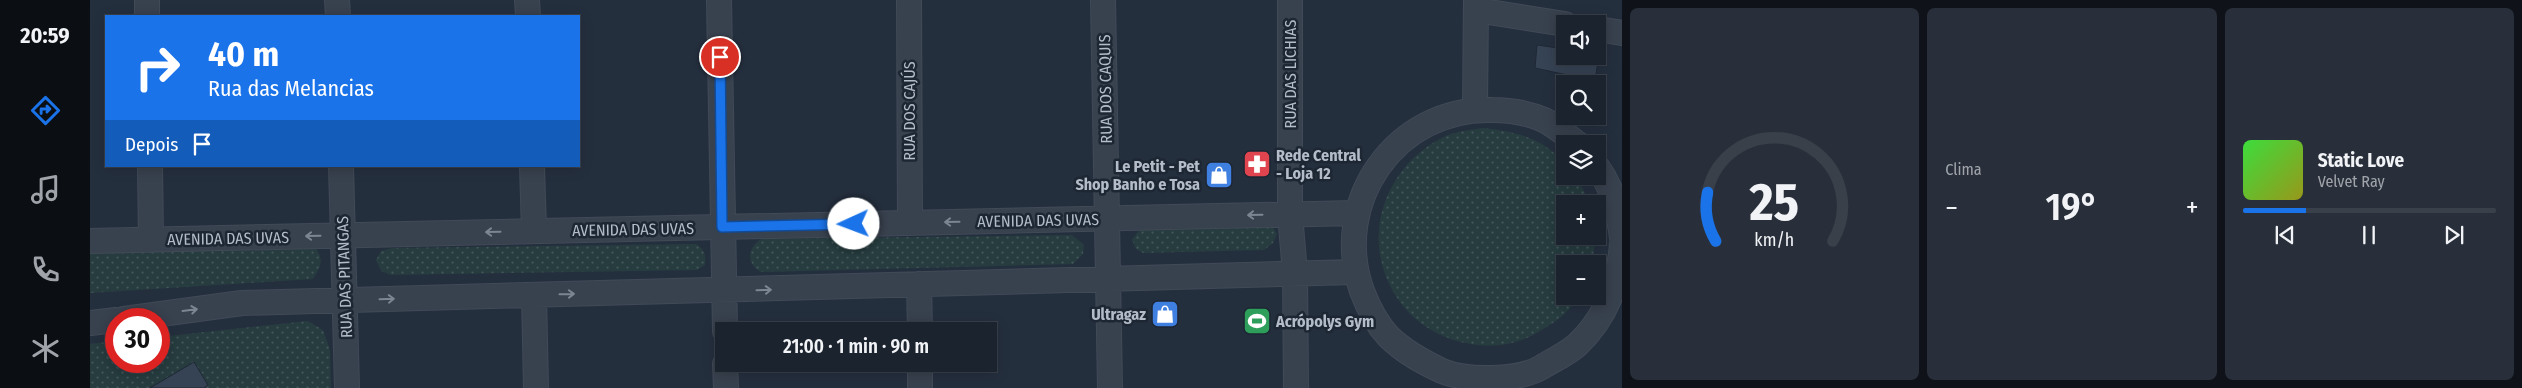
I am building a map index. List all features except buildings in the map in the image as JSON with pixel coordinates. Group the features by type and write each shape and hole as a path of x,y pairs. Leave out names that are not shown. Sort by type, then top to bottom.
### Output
{"street":[{"path":"147,0 148,15"},
{"path":"337,0 338,15"},
{"path":"527,0 528,15"},
{"path":"719,0 725,322"},
{"name":"RUA DOS CAJÚS","path":"909,0 910,223"},
{"name":"RUA DOS CAQUIS","path":"1103,0 1110,388"},
{"name":"RUA DAS LICHIAS","path":"1290,0 1290,214 1294,273 1296,388"},
{"path":"1475,109 1476,5 1556,22"},
{"path":"1606,30 1622,33"},
{"path":"1565,135 1544,120 1510,110 1475,109 1457,112 1423,126 1393,148 1370,178 1356,213 1352,242 1355,272 1368,306 1388,336 1416,359 1450,374 1487,383 1538,369 1576,345 1605,309 1615,286 1621,259"},
{"path":"150,167 152,240"},
{"name":"RUA DAS PITANGAS","path":"341,167 347,388"},
{"path":"532,167 534,231"},
{"path":"1606,179 1618,209 1622,237"},
{"name":"AVENIDA DAS UVAS","path":"90,241 1356,213"},
{"path":"170,313 242,304 346,300 1355,272"},
{"path":"919,284 920,322"},
{"path":"534,295 536,388"},
{"path":"90,323 105,321"},
{"path":"725,372 726,388"},
{"path":"920,372 920,388"}],"green space":[{"path":"1483,128 1507,131 1537,141 1556,155 1556,185 1581,185 1586,195 1556,195 1556,245 1595,245 1593,255 1556,255 1556,305 1572,305 1570,308 1552,323 1533,335 1518,341 1495,346 1471,344 1442,336 1418,321 1399,301 1386,277 1380,251 1380,224 1387,197 1402,171 1416,156 1434,142 1446,136"},
{"path":"1142,226 1272,226 1277,234 1273,243 1264,250 1143,253 1136,249 1132,240"},
{"path":"1072,235 1084,245 1083,254 1073,264 761,272 753,265 750,256 753,247 761,239"},
{"path":"696,244 703,251 705,258 705,265 697,270 391,275 381,271 376,260 381,251 392,248"},
{"path":"316,248 321,260 313,279 90,293 90,250"},
{"path":"308,321 323,330 330,350 331,388 90,388 90,344 105,342 105,373 170,373 170,336"}],"place":[{"name":"Rede Central - Loja 12","path":"1257,164"},
{"name":"Le Petit - Pet Shop Banho e Tosa","path":"1219,175"},
{"name":"Ultragaz","path":"1165,314"},
{"name":"Acrópolys Gym","path":"1257,321"}],"route":[{"path":"720,57 722,227 854,224"}]}
